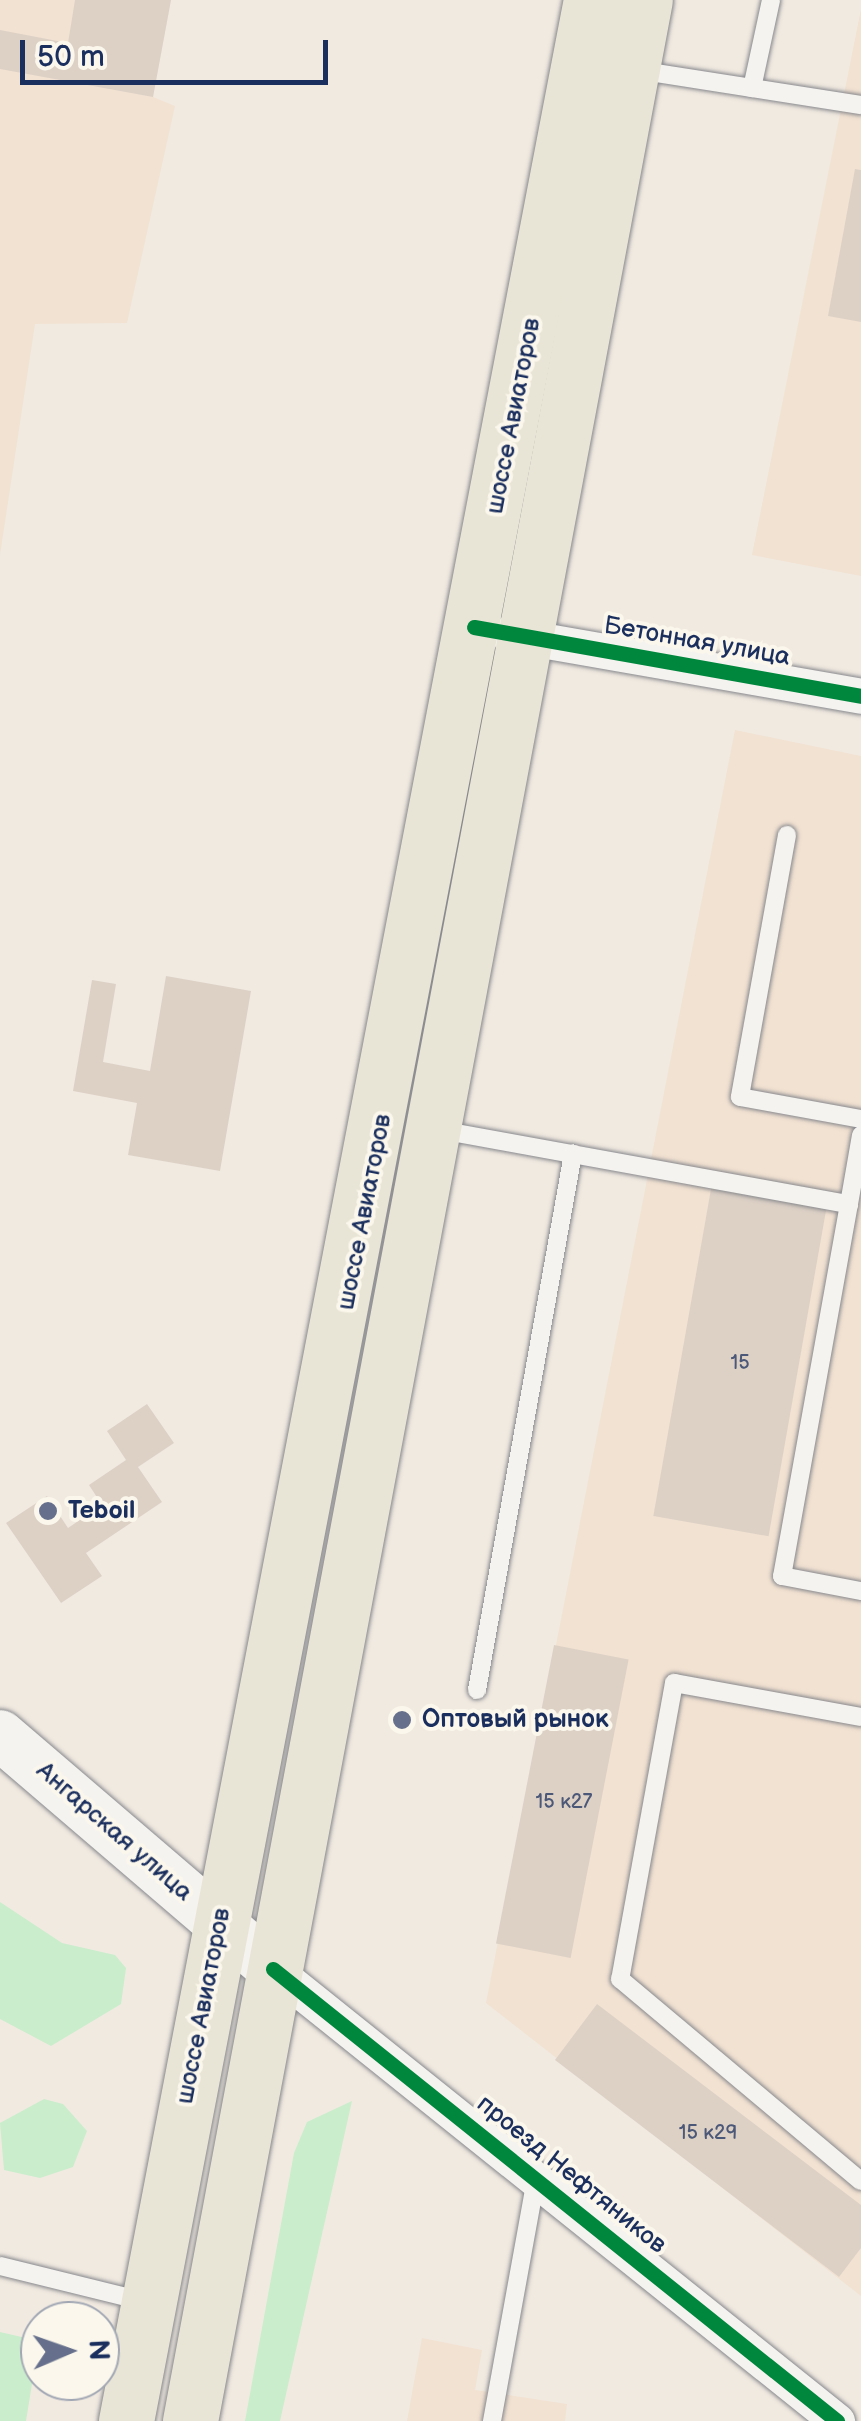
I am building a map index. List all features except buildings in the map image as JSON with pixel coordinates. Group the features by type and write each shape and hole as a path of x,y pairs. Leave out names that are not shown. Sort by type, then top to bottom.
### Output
{"main road":[{"name":"шоссе Авиаторов","path":"190,2421 273,1969 436,1130 499,632 591,0"},
{"name":"шоссе Авиаторов","path":"126,2421 220,1923 499,632 632,70 645,0"},
{"name":"Ангарская улица","path":"0,1734 273,1969"}],"street":[{"name":"Бетонная улица","path":"499,632 861,696"},
{"name":"проезд Нефтяников","path":"273,1969 836,2421"}],"lane":[{"path":"752,88 771,0"},
{"path":"632,70 861,105"},
{"path":"788,835 740,1097 861,1119"},
{"path":"436,1130 849,1204"},
{"path":"861,1135 782,1576 861,1591"},
{"path":"477,1690 573,1154"},
{"path":"861,1716 674,1682 620,1979 861,2181"},
{"path":"492,2421 536,2178"},
{"path":"0,2266 148,2302"}],"shaded area":[{"path":"0,0 171,0 153,97 175,106 127,323 35,324 0,555"},
{"path":"861,9 861,576 752,555"},
{"path":"735,730 861,756 861,2296 486,2003"},
{"path":"422,2338 482,2350 475,2390 567,2404 565,2421 407,2421"}],"green space":[{"path":"0,1902 62,1943 115,1955 126,1968 121,2004 51,2046 0,2019"},
{"path":"44,2099 63,2104 87,2131 73,2167 40,2178 4,2170 0,2123"},
{"path":"352,2101 280,2421 245,2421 294,2153 307,2122"},
{"path":"0,2332 20,2337 20,2401 29,2401 26,2421 0,2421"}],"cycle path":[{"path":"474,627 861,696"},
{"path":"273,1969 837,2421"}],"place":[{"name":"Teboil","path":"48,1511"},
{"name":"Оптовый рынок","path":"402,1720"}]}
